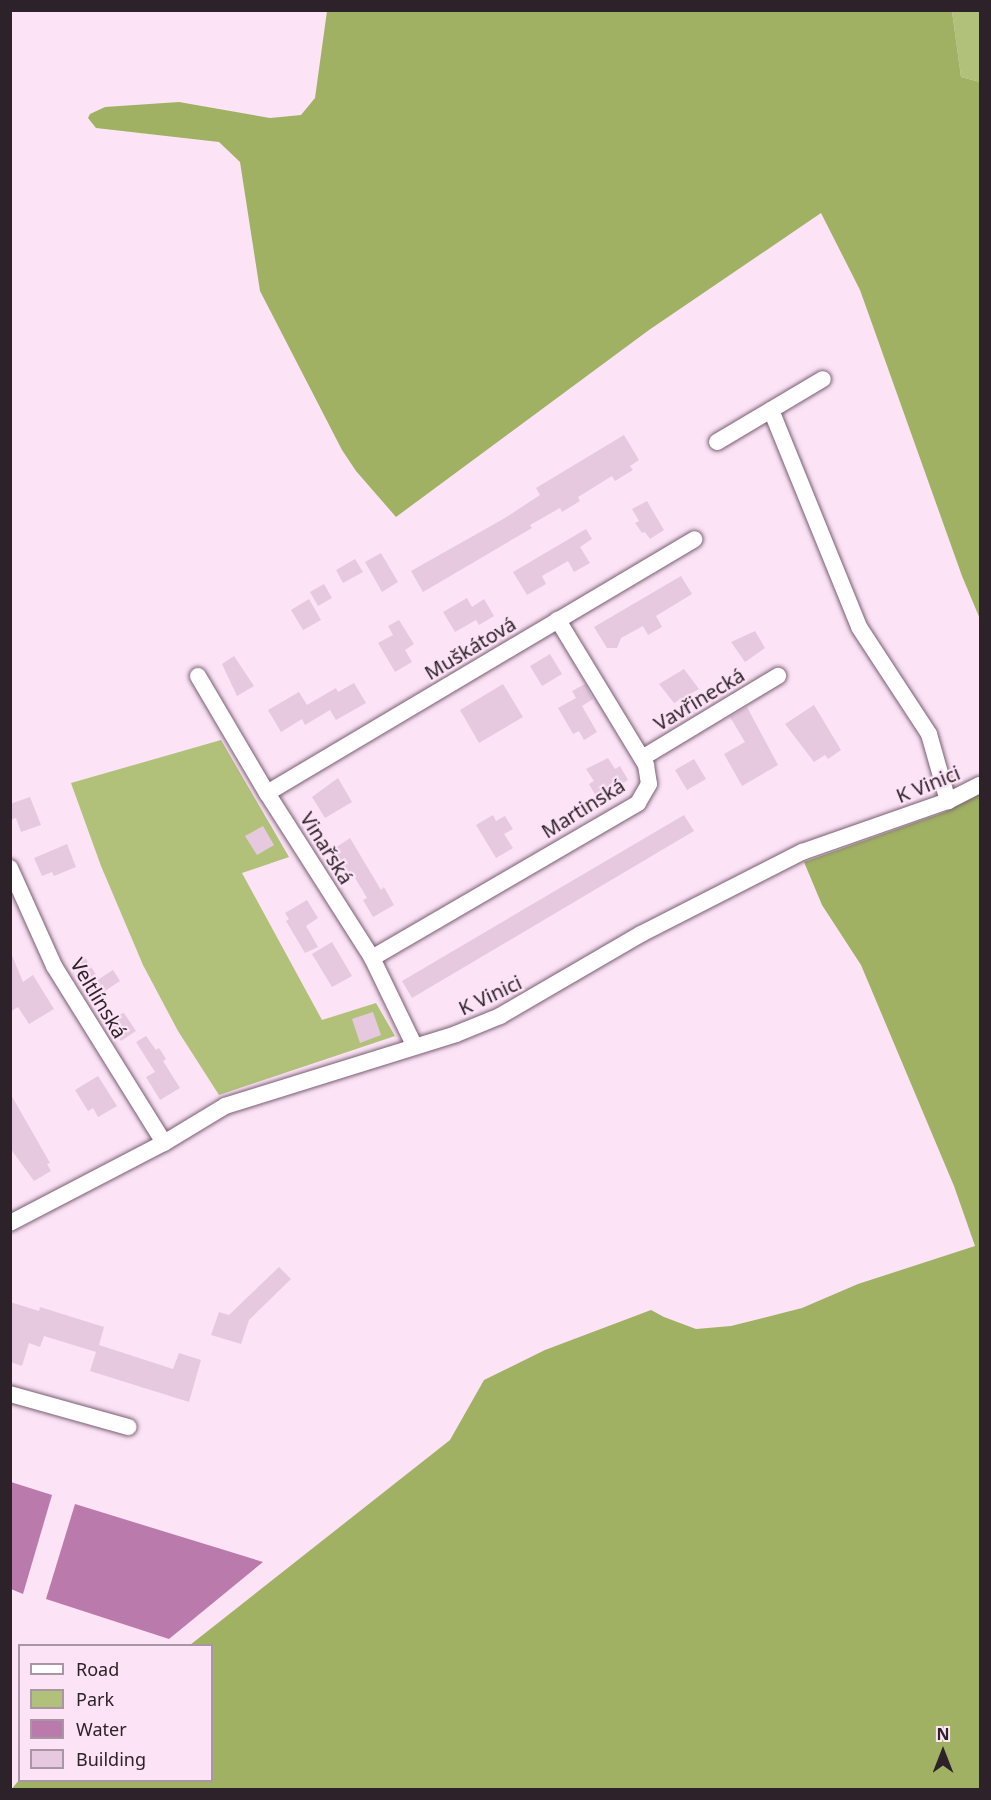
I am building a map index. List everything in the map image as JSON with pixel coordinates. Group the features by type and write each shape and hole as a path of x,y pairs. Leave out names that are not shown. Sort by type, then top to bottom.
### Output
{"street":[{"path":"717,442 823,379"},
{"path":"771,410 859,627 929,734 948,801"},
{"name":"Muškátová","path":"267,793 694,539"},
{"name":"Martinská","path":"372,958 638,803 649,784 642,758 558,620"},
{"name":"Vinařská","path":"198,676 267,793 372,958 414,1045"},
{"name":"Vavřinecká","path":"642,758 778,676"},
{"name":"K Vinici","path":"10,1223 164,1143 225,1106 414,1045 456,1034 500,1016 641,934 802,852 948,801 981,785"},
{"name":"Veltlínská","path":"10,868 54,966 164,1143"},
{"path":"10,1394 128,1427"}],"green space":[{"path":"327,11 952,11 961,77 980,82 980,619 962,576 860,290 821,213 649,330 396,517 356,471 342,450 260,291 240,162 219,142 96,128 88,118 90,114 105,107 179,102 270,118 301,115 315,98"},
{"path":"952,11 980,11 980,82 961,77"},
{"path":"221,740 289,857 242,873 322,1020 376,1003 395,1036 219,1095 178,1031 143,965 101,866 71,783"},
{"path":"980,794 980,1789 11,1790 18,1781 213,1782 213,1644 191,1644 450,1440 484,1380 545,1350 651,1310 696,1329 731,1326 802,1308 858,1284 975,1246 954,1186 861,965 822,905 804,862 945,812"}],"water":[{"path":"11,1482 52,1495 23,1594 11,1589"},
{"path":"75,1504 263,1562 169,1639 46,1599"}],"building":[{"path":"624,435 639,460 630,466 633,470 615,481 612,476 578,497 580,501 562,512 560,508 530,525 532,528 423,592 411,571 505,518 540,495 536,488"},
{"path":"647,501 664,530 650,539 635,523 639,521 632,509"},
{"path":"586,529 592,539 580,547 590,563 574,572 568,561 542,576 546,584 527,595 513,572"},
{"path":"381,553 398,582 382,592 365,562"},
{"path":"355,559 363,572 343,583 336,570"},
{"path":"681,576 692,594 656,616 662,627 648,635 643,626 621,638 617,648 607,648 594,627"},
{"path":"324,584 332,598 318,606 310,592"},
{"path":"467,598 472,607 484,599 494,616 479,625 476,620 455,632 443,612"},
{"path":"309,599 321,620 303,630 291,610"},
{"path":"399,620 414,644 405,650 412,662 395,672 378,643 393,635 388,626"},
{"path":"755,631 765,648 745,662 731,642"},
{"path":"550,654 562,674 542,686 530,666"},
{"path":"234,656 254,686 237,696 222,664"},
{"path":"684,669 699,689 674,703 659,684"},
{"path":"354,683 366,703 336,720 330,710 305,725 302,719 281,732 268,710 299,692 307,705 336,688 338,692"},
{"path":"503,684 523,717 479,743 460,710"},
{"path":"585,684 593,699 582,706 597,732 584,740 579,731 573,734 558,708 576,698 572,691"},
{"path":"814,705 841,750 828,759 825,755 814,762 785,724"},
{"path":"747,707 778,765 742,786 724,754 745,742 730,717"},
{"path":"608,758 615,769 620,766 628,780 597,798 589,784 594,781 586,769"},
{"path":"694,759 706,779 687,790 675,770"},
{"path":"338,778 352,802 325,818 312,797"},
{"path":"30,797 41,825 21,832 16,818 10,820 10,804"},
{"path":"493,815 496,821 505,816 513,829 504,834 513,848 496,858 476,825"},
{"path":"684,815 694,831 412,998 402,981"},
{"path":"263,826 274,845 257,855 245,836"},
{"path":"350,838 381,890 384,887 394,905 373,917 363,900 367,898 351,871 347,873 332,850"},
{"path":"67,844 76,867 54,876 52,872 42,876 34,858"},
{"path":"307,900 318,918 306,926 318,947 305,953 286,921 289,919 285,913"},
{"path":"332,942 352,976 332,987 312,954"},
{"path":"11,953 23,982 33,975 54,1009 29,1024 18,1007 10,1012"},
{"path":"84,956 99,979 113,970 120,981 94,998 72,964"},
{"path":"373,1012 381,1035 360,1043 352,1019"},
{"path":"124,1013 136,1031 121,1041 107,1019"},
{"path":"146,1036 156,1050 159,1048 166,1059 163,1061 180,1088 160,1100 146,1077 155,1072 136,1042"},
{"path":"98,1076 117,1106 98,1117 93,1108 88,1111 75,1090"},
{"path":"10,1093 50,1163 47,1164 51,1171 34,1181 10,1148"},
{"path":"279,1267 291,1279 249,1320 241,1344 211,1335 219,1312 229,1315"},
{"path":"10,1302 39,1311 40,1307 104,1327 99,1345 173,1369 179,1353 201,1360 189,1402 90,1371 96,1352 44,1336 40,1347 29,1343 22,1366 10,1362"}]}
